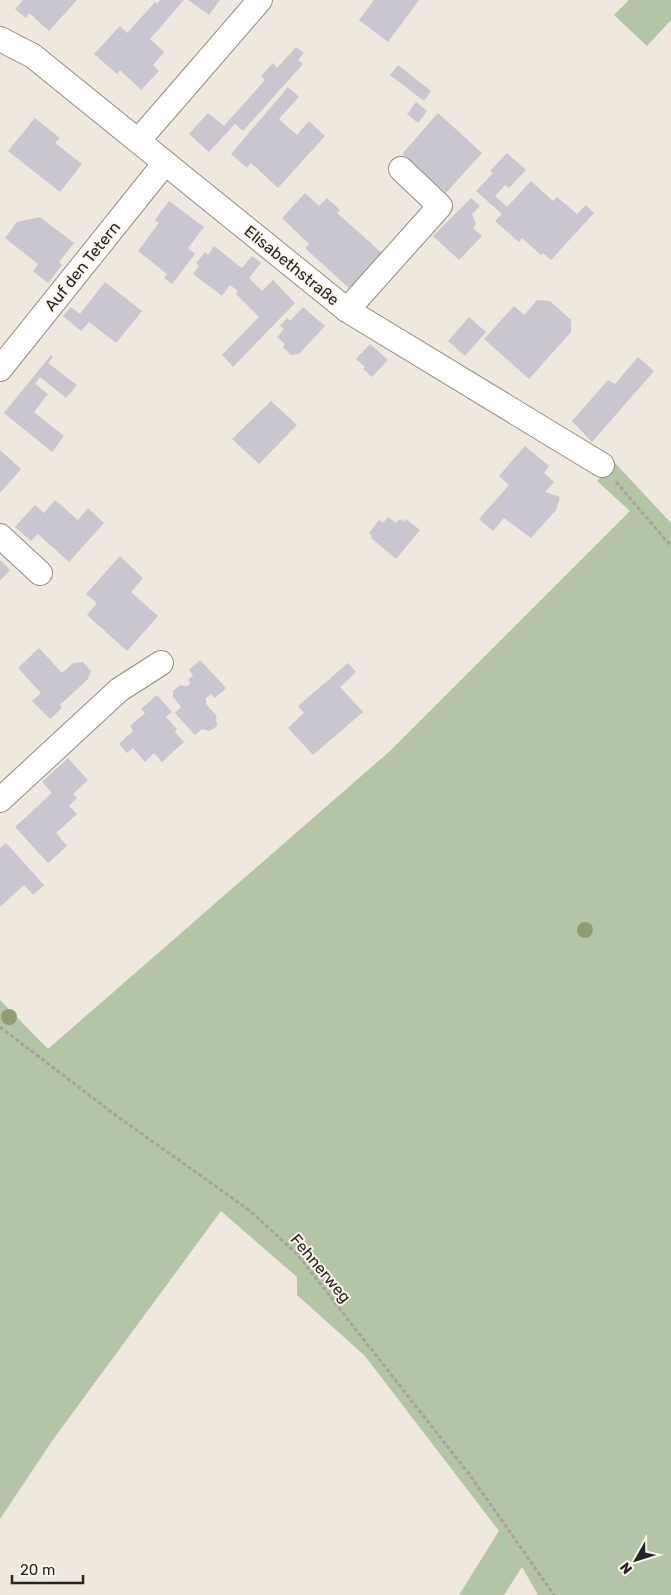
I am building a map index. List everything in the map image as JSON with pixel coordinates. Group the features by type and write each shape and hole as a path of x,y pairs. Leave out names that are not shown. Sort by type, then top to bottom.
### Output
{"street":[{"path":"138,141 260,0"},
{"name":"Elisabethstraße","path":"0,39 33,56 348,310 602,465"},
{"name":"Auf den Tetern","path":"0,369 165,163"},
{"path":"348,310 440,206 401,169"},
{"path":"0,536 40,572"},
{"path":"0,800 119,690 161,663"}],"path":[{"path":"602,465 671,546"},
{"name":"Fehnerweg","path":"0,1027 114,1114 249,1210 297,1254 472,1478 554,1595"}],"green space":[{"path":"629,0 671,0 671,20 647,46 614,15"},
{"path":"614,462 671,523 671,1595 538,1595 522,1567 504,1595 459,1595 499,1531 365,1356 297,1295 297,1277 221,1211 52,1441 0,1519 0,1000 48,1049 390,751 630,511 597,481"}],"building":[{"path":"23,0 77,0 49,31 29,13 26,18 15,9"},
{"path":"160,0 184,0 150,39 164,52 153,65 159,71 141,90 120,70 117,74 94,54 120,26 127,33 155,2 157,4"},
{"path":"188,0 220,0 209,15"},
{"path":"374,0 419,0 388,42 359,20"},
{"path":"296,47 304,53 298,60 303,64 243,131 235,124 209,152 189,134 208,113 224,126 265,80 261,76 273,63 277,68"},
{"path":"398,65 431,91 424,101 390,75"},
{"path":"288,87 299,97 279,119 297,135 309,121 325,136 278,188 251,163 247,168 231,154"},
{"path":"416,102 427,111 418,123 407,114"},
{"path":"438,113 482,153 446,193 402,154"},
{"path":"35,118 60,138 55,143 82,164 60,192 8,151"},
{"path":"507,153 526,170 509,188 505,185 495,196 507,207 531,181 553,201 557,197 577,214 586,205 594,213 551,260 543,253 541,255 522,238 519,242 495,221 502,214 476,191 493,173 490,171"},
{"path":"305,193 319,206 327,198 340,210 337,213 382,253 350,289 305,248 309,244 282,218"},
{"path":"471,198 480,206 472,214 476,224 473,228 482,236 459,260 433,236"},
{"path":"169,201 204,227 188,248 195,254 172,284 164,278 167,274 138,251 159,223 155,220"},
{"path":"40,217 74,243 59,262 62,265 48,283 33,271 38,264 5,238 17,222"},
{"path":"214,246 242,268 252,256 261,263 249,278 262,291 273,280 295,303 233,367 222,355 259,317 236,294 238,291 230,285 222,296 193,274 199,266 196,263 205,252 208,255"},
{"path":"105,282 142,311 116,343 89,322 81,331 63,316 71,307 80,314"},
{"path":"537,300 550,301 571,320 571,332 529,379 484,339 514,306 524,315"},
{"path":"303,307 325,326 299,354 291,355 283,347 285,344 277,337 284,329 280,326 287,318 290,321"},
{"path":"469,317 486,332 465,356 448,341"},
{"path":"370,344 388,360 372,377 356,359"},
{"path":"51,355 53,357 48,363 77,385 66,398 40,377 35,384 48,394 34,412 64,436 52,452 4,413"},
{"path":"638,357 654,371 592,442 572,421 608,380 615,384"},
{"path":"271,401 297,425 259,464 232,439"},
{"path":"525,446 549,466 544,473 554,482 545,492 560,497 556,510 531,538 504,518 493,531 479,519 509,485 499,476"},
{"path":"0,450 21,469 0,493"},
{"path":"55,500 78,520 88,508 104,523 69,562 38,534 31,541 15,527 35,505 44,513"},
{"path":"388,517 396,523 400,519 404,522 406,519 420,530 396,559 371,538 372,536 369,533 379,520 383,523"},
{"path":"120,556 143,578 131,592 158,616 127,651 87,615 97,603 86,594"},
{"path":"0,560 10,570 0,581"},
{"path":"39,648 62,673 73,663 83,662 91,671 88,679 60,705 62,708 50,719 32,701 41,693 18,668"},
{"path":"200,660 226,688 215,698 211,694 206,698 206,704 216,715 217,726 210,731 202,729 195,735 175,713 181,707 173,697 173,691 180,685 187,686 190,684 189,679 193,676 189,670"},
{"path":"348,663 356,672 340,687 363,712 313,755 288,728 304,713 298,706"},
{"path":"157,695 172,712 166,717 177,729 175,732 184,742 162,762 154,753 145,762 133,748 127,753 119,744 133,731 130,726 145,713 141,709"},
{"path":"68,758 88,780 73,794 77,798 69,806 77,814 56,833 67,846 48,863 15,827 52,793 42,782"},
{"path":"6,843 44,885 33,895 24,885 0,907 0,848"}]}
